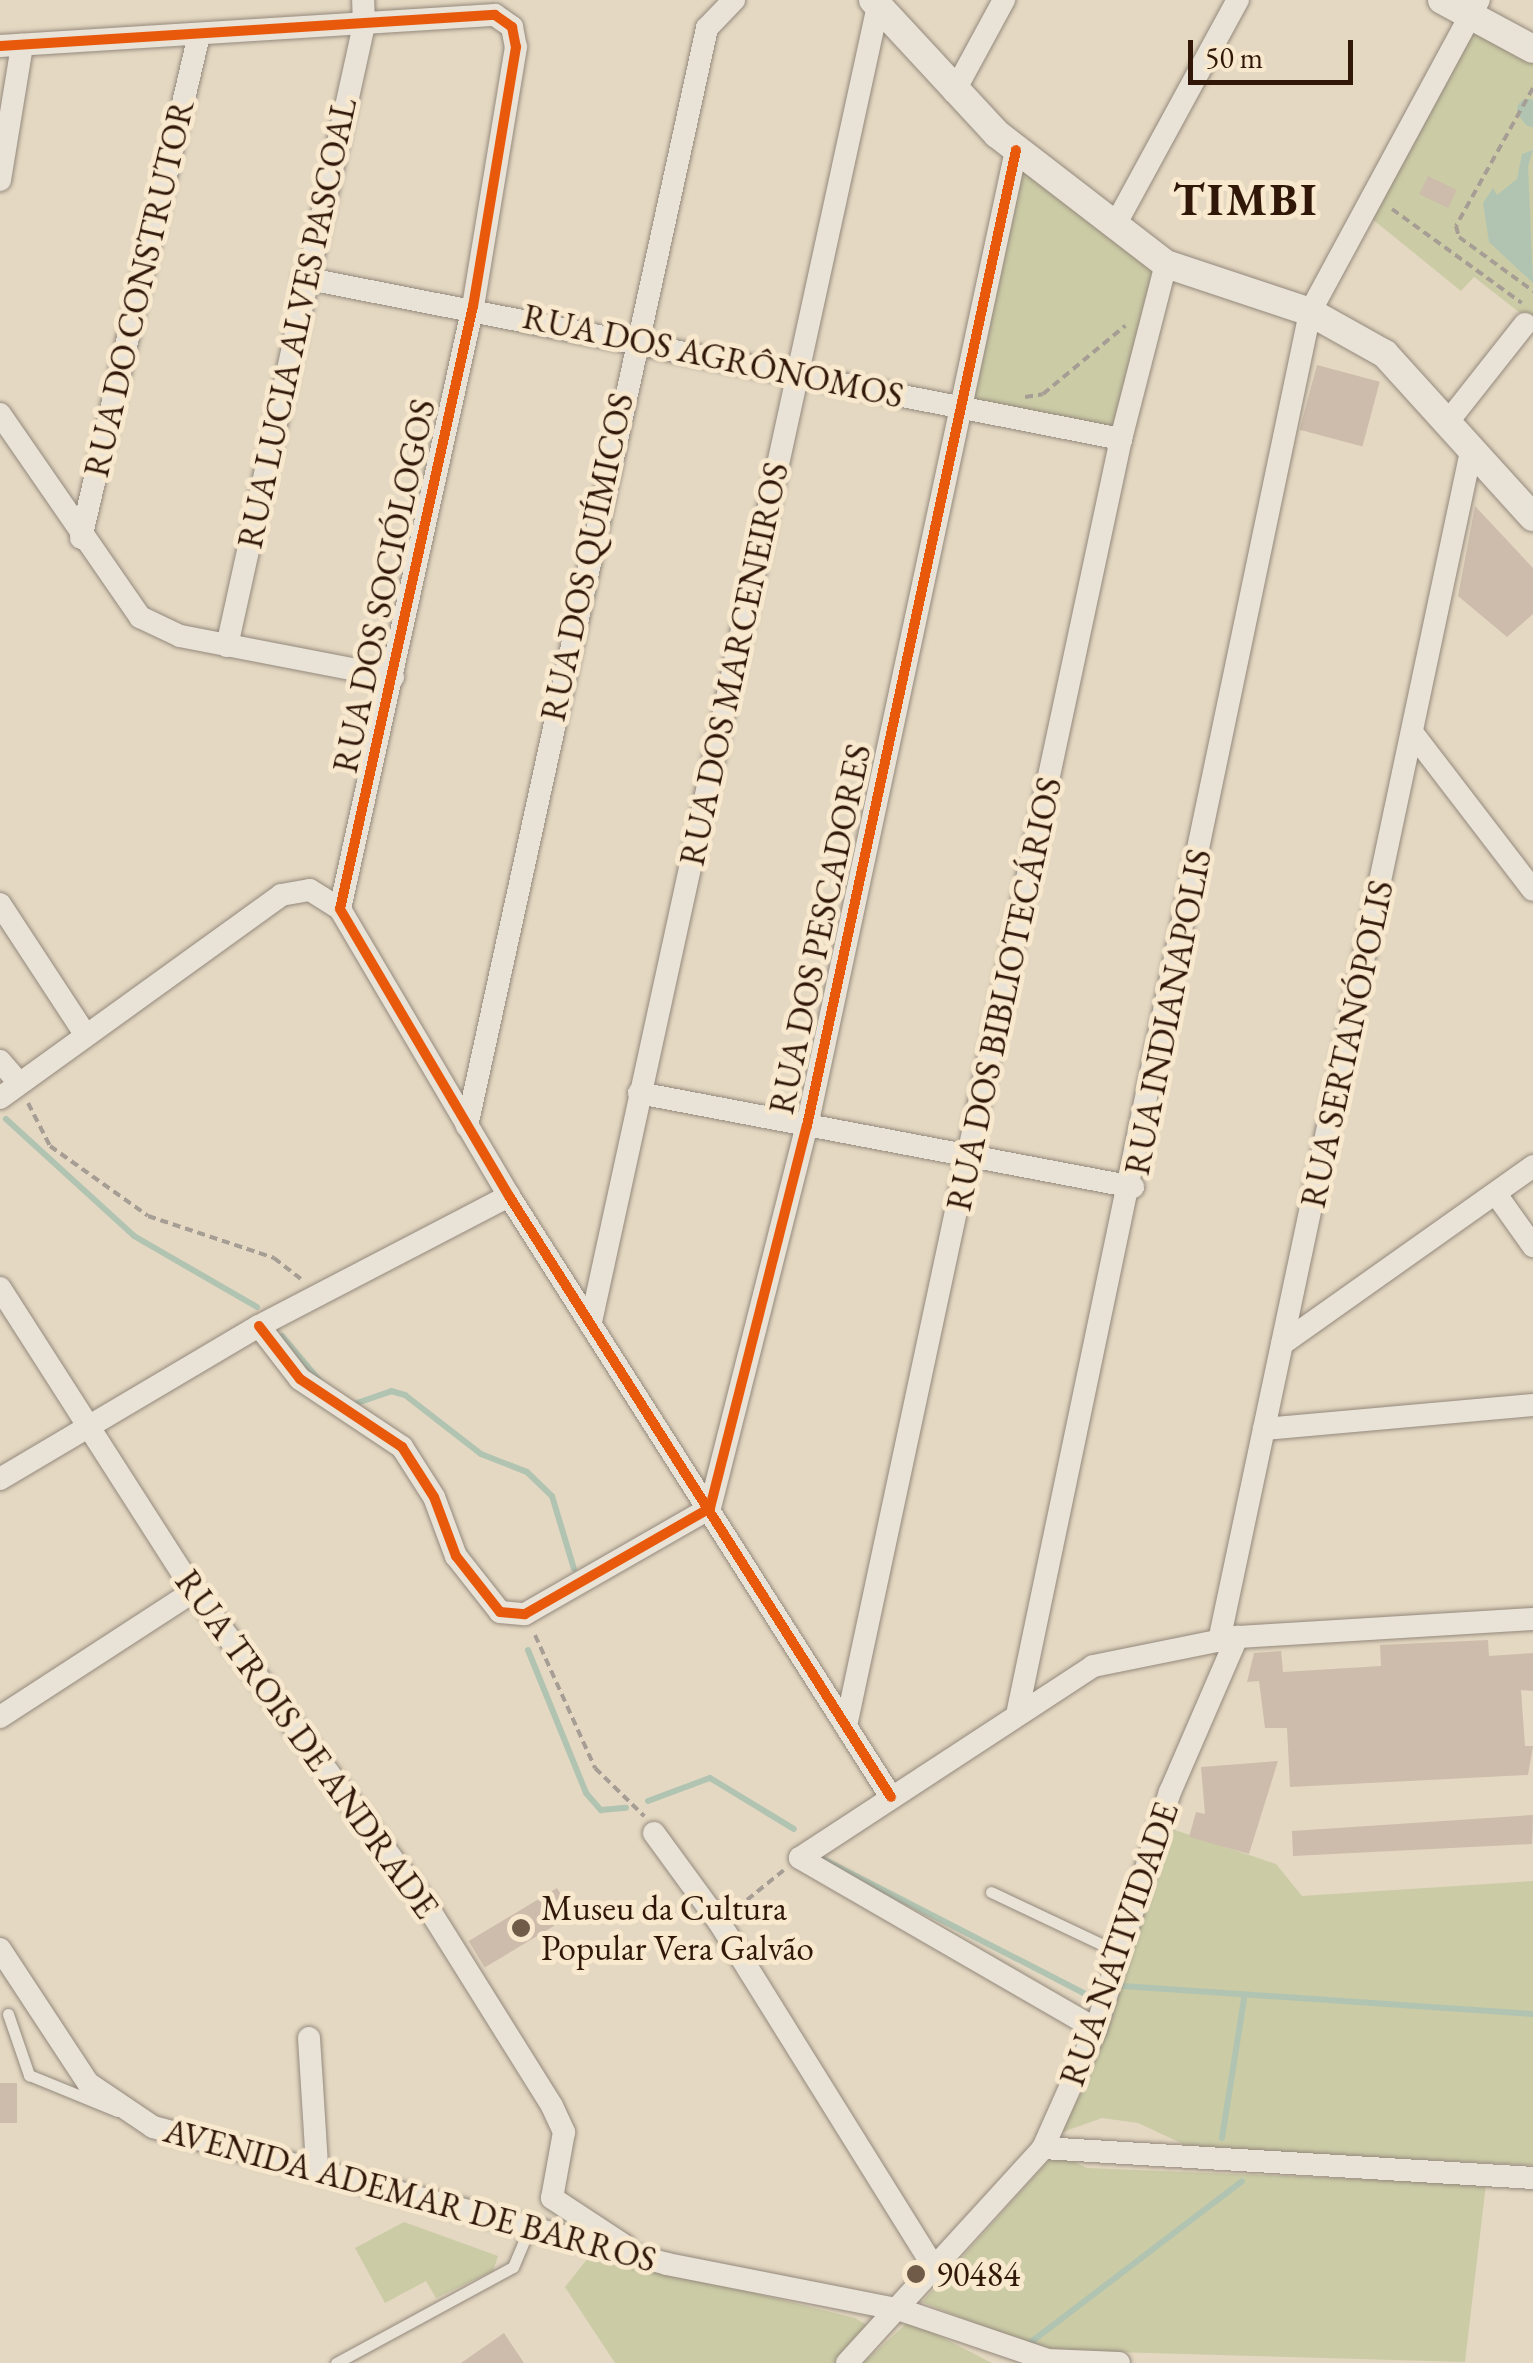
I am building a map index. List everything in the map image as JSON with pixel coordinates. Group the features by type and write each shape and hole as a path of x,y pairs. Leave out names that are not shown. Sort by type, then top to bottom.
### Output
{"street":[{"name":"RUA LUCIA ALVES PASCOAL","path":"227,646 304,278 364,25 362,0"},
{"name":"RUA DOS QUÍMICOS","path":"466,1126 634,338 708,28 734,0"},
{"path":"954,92 1004,0"},
{"path":"1114,227 1238,0"},
{"path":"1442,0 1475,8 1533,48"},
{"path":"875,3 954,92 1016,150 1166,264 1310,312 1385,354 1450,419 1530,510"},
{"name":"RUA DOS MARCENEIROS","path":"591,1322 875,3"},
{"name":"RUA INDIANAPOLIS","path":"1018,1710 1133,1187 1310,312 1475,8"},
{"name":"RUA DOS SOCIÓLOGOS","path":"340,908 474,306 516,47 512,27 496,15 364,25"},
{"path":"0,180 11,46 198,39 364,25"},
{"name":"RUA DO CONSTRUTOR","path":"81,538 198,39"},
{"name":"RUA DOS PESCADORES","path":"710,1508 807,1126 958,406 1016,150"},
{"name":"RUA DOS BIBLIOTECÁRIOS","path":"846,1726 1121,439 1166,264"},
{"name":"RUA DOS AGRÔNOMOS","path":"304,278 474,306 1121,439"},
{"path":"1450,419 1529,317"},
{"path":"0,414 81,538 140,617 227,646 392,677"},
{"name":"RUA SERTANÓPOLIS","path":"1228,1639 1264,1429 1472,447"},
{"path":"1414,735 1526,865 1533,890"},
{"path":"0,1062 9,1090 83,1031 282,894 310,890 340,908 508,1196 891,1797"},
{"path":"0,904 83,1031"},
{"path":"639,1093 1133,1187"},
{"path":"1282,1344 1533,1166"},
{"path":"1496,1194 1533,1246"},
{"path":"0,1479 86,1424 259,1326 508,1196"},
{"name":"RUA TROIS DE ANDRADE","path":"0,1288 194,1591 429,1909 552,2106 564,2132 551,2190 564,2208 556,2235"},
{"path":"259,1326 300,1379 402,1447 434,1497 456,1556 489,1604 524,1614 710,1508"},
{"path":"1264,1429 1533,1405"},
{"path":"0,1717 194,1591"},
{"path":"1096,2030 800,1858 1018,1710 1093,1666 1228,1639 1533,1619"},
{"name":"RUA NATIVIDADE","path":"847,2363 936,2271 1043,2148 1096,2030 1170,1792 1228,1639"},
{"path":"654,1833 718,1922 936,2271"},
{"name":"AVENIDA ADEMAR DE BARROS","path":"0,1949 88,2084 121,2112 153,2128 317,2165 646,2258 900,2310 1028,2356 1119,2363"},
{"path":"309,2038 320,2108 317,2165"},
{"path":"1043,2148 1533,2178"},
{"path":"564,2208 646,2258"}],"lane":[{"path":"991,1892 1120,1953"},
{"path":"8,2014 29,2075 121,2112"},
{"path":"336,2363 513,2267 530,2227"}],"path":[{"path":"1533,88 1456,222 1459,238 1533,291"},
{"path":"1389,207 1529,317"},
{"path":"1015,398 1043,394 1108,335 1152,313"},
{"path":"9,1090 50,1146 148,1216 274,1258 321,1294"},
{"path":"524,1614 595,1768 636,1802 654,1833"},
{"path":"718,1922 800,1858"}],"shaded area":[{"path":"1468,23 1533,59 1533,323 1474,277 1461,291 1366,214"},
{"path":"1016,150 1166,264 1121,439 959,406"},
{"path":"1533,150 1528,166 1533,283 1489,242 1483,203 1493,188 1497,195 1517,179 1522,154"},
{"path":"1166,1827 1276,1864 1302,1896 1533,1881 1533,2165 1194,2149 1138,2123 1102,2118 1060,2133 1091,2074"},
{"path":"1065,2157 1087,2168 1486,2184 1465,2362 1043,2350 922,2302 1050,2159"},
{"path":"404,2222 498,2256 493,2271 436,2298 426,2281 385,2303 355,2248"},
{"path":"592,2253 855,2318 867,2325 837,2363 615,2363 565,2287"},
{"path":"906,2324 920,2326 992,2363 863,2363"}],"building":[{"path":"1428,176 1457,190 1448,208 1419,194"},
{"path":"1317,365 1380,382 1362,447 1300,430"},
{"path":"1475,506 1533,568 1533,614 1507,637 1458,596"},
{"path":"1488,1640 1489,1656 1533,1653 1533,1691 1521,1690 1525,1746 1533,1746 1528,1775 1290,1787 1287,1728 1265,1728 1259,1681 1247,1682 1254,1653 1281,1651 1283,1672 1381,1666 1380,1645"},
{"path":"1278,1761 1249,1854 1189,1837 1196,1812 1205,1814 1201,1767"},
{"path":"1533,1815 1532,1844 1293,1856 1292,1831"},
{"name":"Museu da Cultura Popular Vera Galvão","path":"557,1888 573,1915 485,1968 469,1941"},
{"path":"0,2083 17,2083 17,2123 0,2123"},
{"path":"504,2333 524,2363 461,2363"}],"waterway":[{"path":"1528,110 1533,116"},
{"path":"6,1119 134,1236 257,1307"},
{"path":"282,1336 320,1381"},
{"path":"354,1404 391,1391 405,1395 481,1454 527,1472 552,1496 574,1569"},
{"path":"528,1650 586,1793 601,1810 626,1808"},
{"path":"648,1801 710,1778 794,1829"},
{"path":"819,1857 1084,1993"},
{"path":"1122,1986 1533,2014"},
{"path":"1222,2138 1244,1999"},
{"path":"1031,2342 1242,2181"}],"cycle path":[{"path":"0,46 495,15 512,27 516,47 473,306 340,909 509,1196 891,1797"},
{"path":"259,1326 300,1379 402,1447 434,1497 456,1556 500,1612 525,1614 710,1508 807,1126 1016,150"}],"place":[{"name":"Museu da Cultura Popular Vera Galvão","path":"521,1928"},
{"name":"90484","path":"916,2274"}],"district":[{"name":"TIMBI","path":"1246,200"}]}
